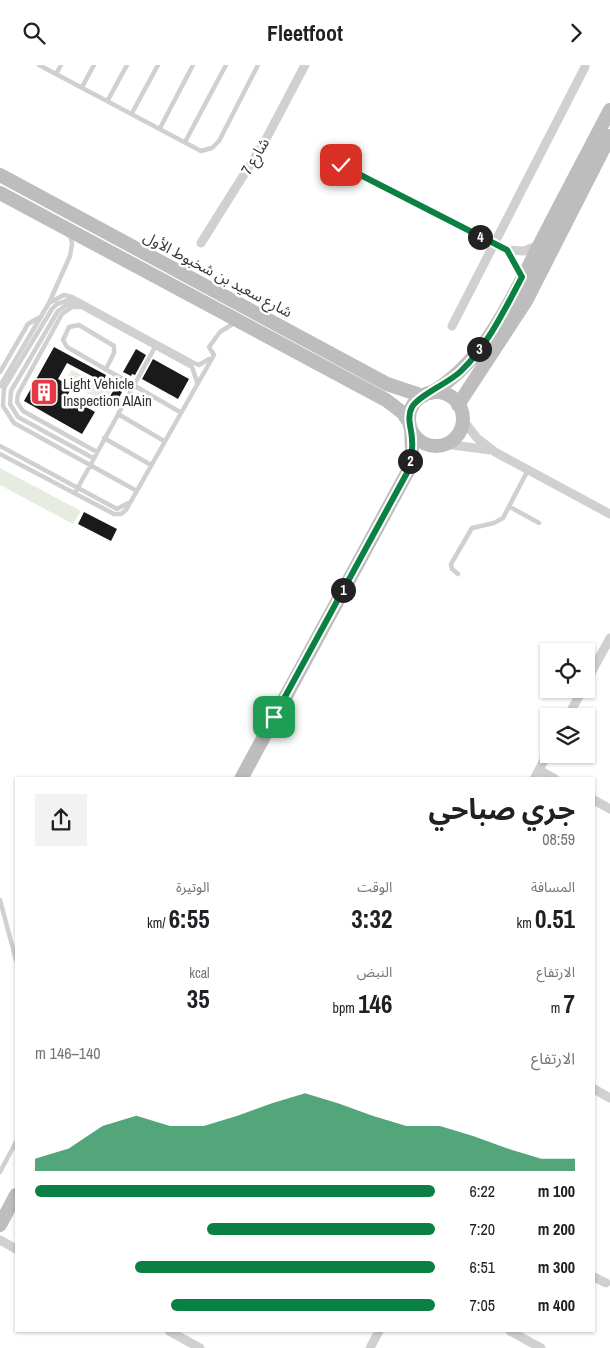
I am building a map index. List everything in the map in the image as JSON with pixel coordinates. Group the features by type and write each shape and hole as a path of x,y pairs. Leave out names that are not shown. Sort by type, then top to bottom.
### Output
{"street":[{"name":"شارع 7","path":"201,243 265,141 305,65"},
{"path":"452,326 584,67"},
{"path":"242,777 408,471 412,451 410,426 412,407 451,380 470,361 502,315 610,110"},
{"path":"610,136 526,301 458,405 463,419 477,438 495,452 610,514"},
{"path":"341,165 507,250 524,251 539,245"},
{"name":"شارع سعيد بن شخبوط الأول","path":"0,175 387,384 424,398 446,394 458,405"},
{"path":"0,193 386,400 403,413 422,442 470,446 495,452"},
{"path":"507,250 522,277"},
{"path":"408,471 441,445 458,435 463,419"},
{"path":"595,666 610,638"},
{"path":"535,777 543,763"},
{"path":"539,770 551,777"},
{"path":"595,801 610,809"},
{"path":"595,1090 610,1098"},
{"path":"0,1225 15,1197"},
{"path":"0,1241 15,1248"},
{"path":"595,1278 606,1283"},
{"path":"171,1332 200,1348"},
{"path":"370,1348 379,1332"},
{"path":"512,1332 541,1348"}],"lane":[{"path":"39,65 201,151 212,148 219,141 258,65"},
{"path":"56,74 61,65"},
{"path":"82,87 94,65"},
{"path":"108,100 126,65"},
{"path":"132,113 158,65"},
{"path":"160,128 193,65"},
{"path":"185,142 226,65"},
{"path":"0,386 50,303 72,248 68,230"},
{"path":"50,303 64,295 72,297 199,365 214,355"},
{"path":"137,491 14,423 3,406 2,397 4,389 52,309 63,301 69,300 192,367 197,382"},
{"path":"75,303 68,304 58,311 11,391 10,404 18,417 93,458"},
{"path":"81,307 72,307 62,314 18,394 17,402 23,411 97,452"},
{"path":"0,372 28,324 42,316"},
{"path":"214,355 210,347 217,336 224,328 238,321"},
{"path":"106,369 114,353 114,346 79,325 69,327 63,337 64,344 134,386 180,412"},
{"path":"76,490 155,347"},
{"path":"0,454 117,509 125,506 137,491 180,412 214,355"},
{"path":"118,414 164,441"},
{"path":"104,438 151,465"},
{"path":"0,446 76,490"},
{"path":"458,573 452,569 451,564 468,533 475,526 494,523 503,518 528,470"},
{"path":"510,507 539,523"},
{"path":"0,900 15,956"},
{"path":"0,1172 15,1144"}],"path":[{"path":"439,397 452,404 458,415 458,422 452,435 440,441 433,441 420,435 414,422 424,398 439,397"}],"shaded area":[{"path":"72,370 111,391 105,402 78,388 72,378 68,376"},
{"path":"0,468 81,511 73,524 0,485"}],"building":[{"name":"Light Vehicle Inspection AlAin","path":"54,347 106,375 103,382 67,363 58,379 72,387 67,396 95,412 82,434 24,401"},
{"path":"136,349 146,355 135,375 132,374 131,376 123,372"},
{"path":"153,359 189,379 178,399 142,379"},
{"path":"115,388 122,392 114,407 106,403"},
{"path":"84,512 117,529 111,541 78,524"}],"place":[{"name":"Light Vehicle Inspection AlAin","path":"44,392"}],"route":[{"path":"274,717 408,471 412,451 409,422 412,407 423,395 431,393 451,380 470,361 502,315 522,277 516,263 507,250 341,165"}]}
